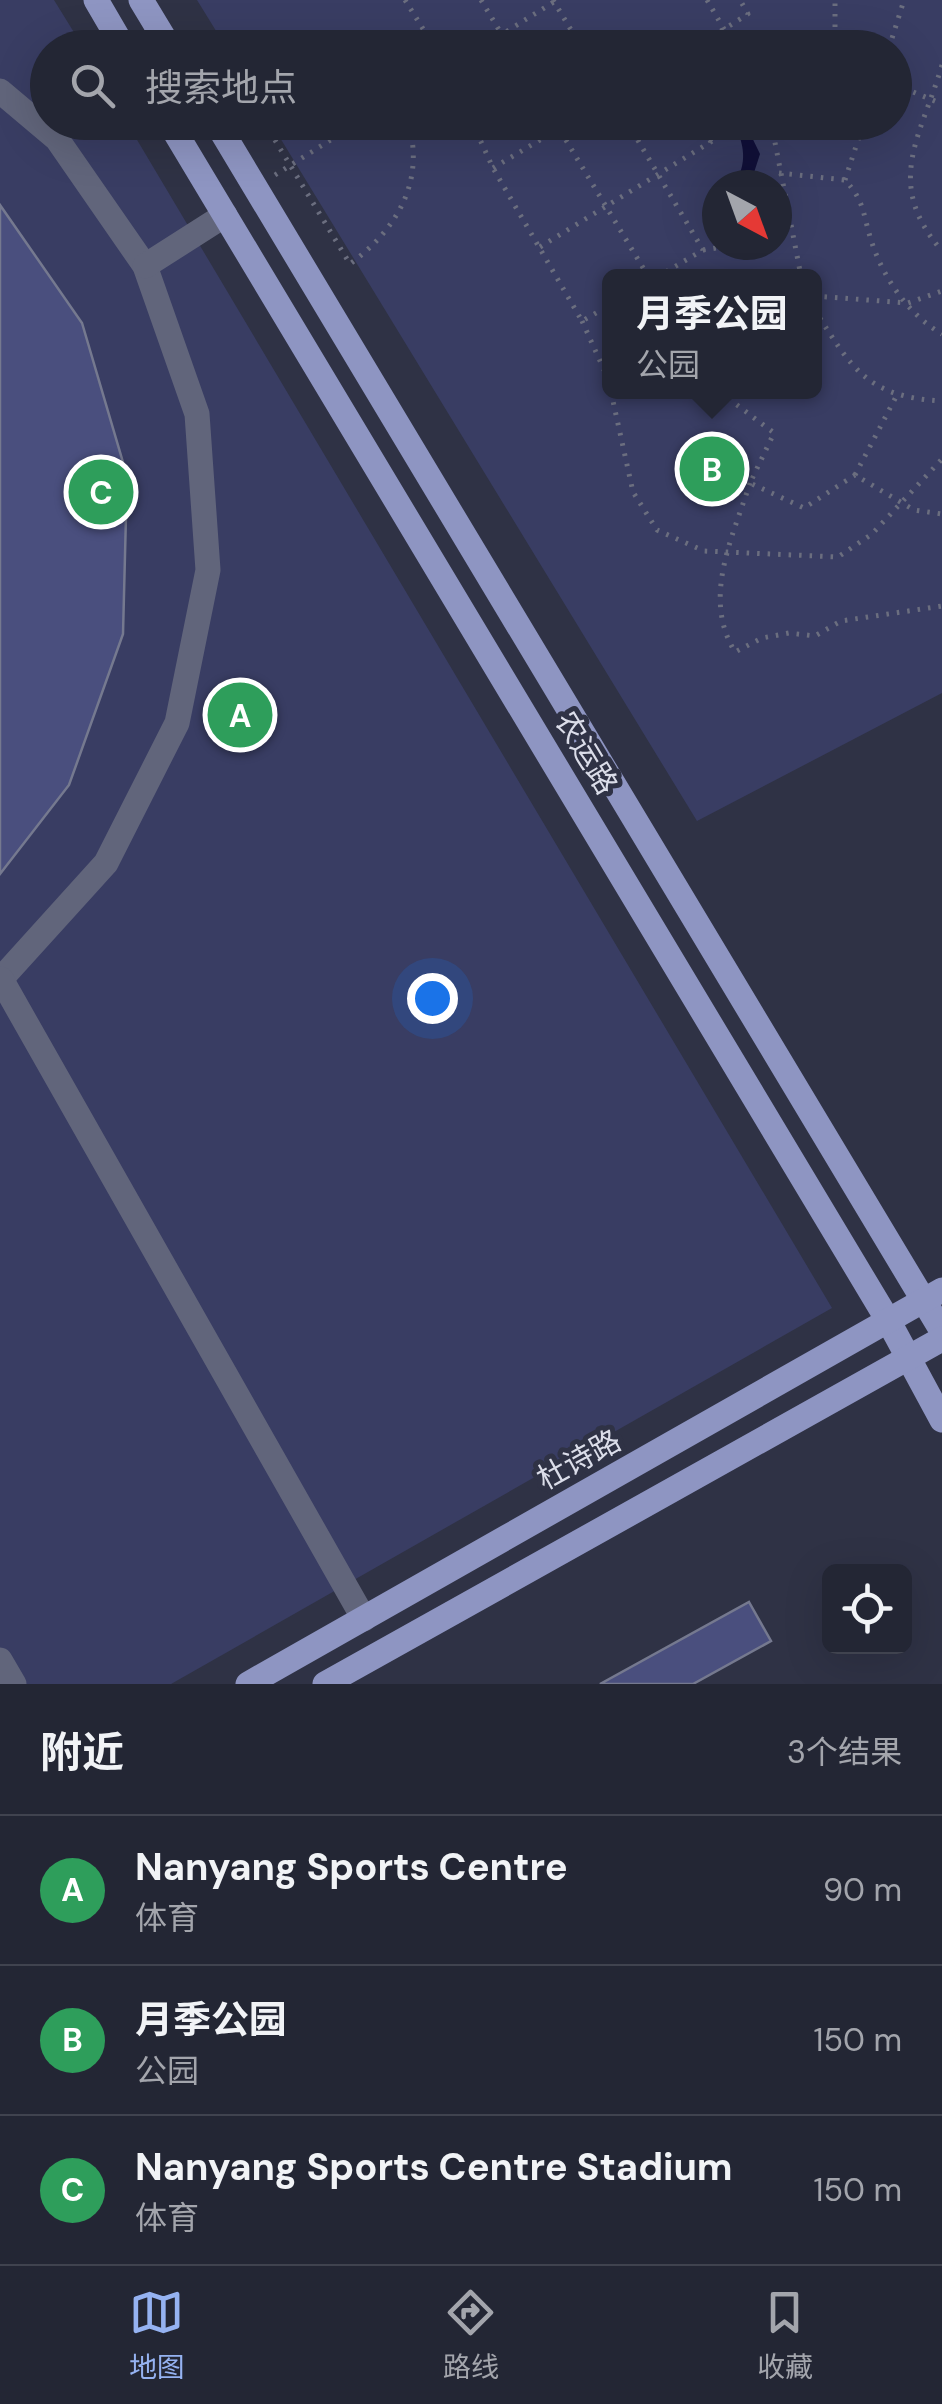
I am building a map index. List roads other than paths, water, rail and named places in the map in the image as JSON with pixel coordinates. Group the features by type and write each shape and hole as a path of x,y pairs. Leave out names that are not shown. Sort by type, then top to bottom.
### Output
{"main road":[{"path":"96,0 114,30"},
{"path":"141,0 159,30"},
{"name":"农运路","path":"180,140 889,1322 942,1420"},
{"name":"农运路","path":"227,140 934,1295 942,1330"},
{"name":"杜诗路","path":"248,1684 934,1295"},
{"path":"325,1684 942,1338"}],"lane":[{"path":"0,91 30,116"},
{"path":"58,140 146,266 197,414 208,570 177,723 115,846 106,863 0,980 364,1619"},
{"path":"146,266 225,215"},
{"path":"0,1660 14,1684"}],"place":[{"name":"月季公园","path":"712,469"},
{"name":"Nanyang Sports Centre Stadium","path":"101,492"},
{"name":"Nanyang Sports Centre","path":"240,715"}]}
